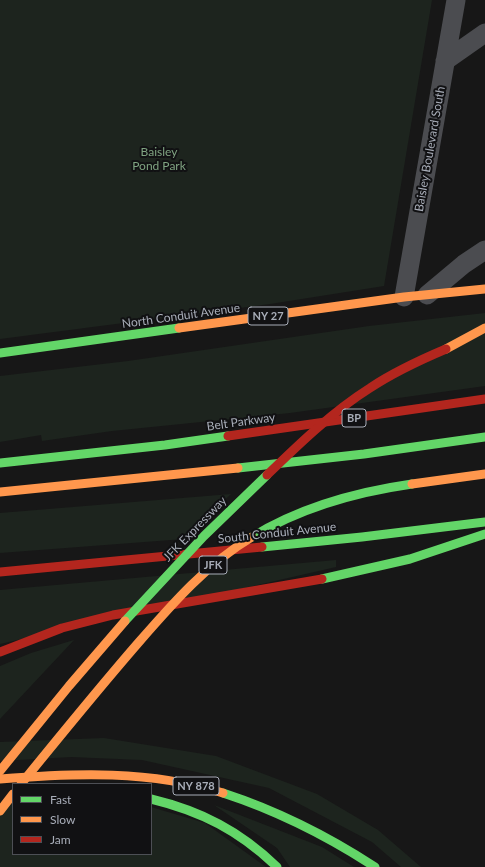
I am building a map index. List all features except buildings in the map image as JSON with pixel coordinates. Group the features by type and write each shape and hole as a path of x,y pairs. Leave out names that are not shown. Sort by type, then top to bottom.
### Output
{"main road":[{"name":"North Conduit Avenue","path":"0,353 485,288"},
{"path":"446,349 485,328"},
{"path":"446,349 485,337"},
{"name":"JFK Expressway","path":"0,771 81,671 138,607 217,523 281,461 335,415 370,388 396,373 446,349"},
{"name":"Belt Parkway","path":"0,462 165,444 485,399"},
{"path":"0,492 227,470 358,455 485,437"},
{"name":"JFK","path":"22,783 88,701 163,615 202,575 224,556 248,539 297,514 324,503 350,495 485,474"},
{"name":"South Conduit Avenue","path":"0,572 355,538 485,522"},
{"path":"0,652 62,628 89,620 374,568 400,562 485,534"},
{"name":"NY 878","path":"0,779 65,774 108,774 166,780 194,786 250,802 277,812 329,838 375,867"},
{"path":"0,811 11,791"},
{"path":"152,799 189,810 220,823 249,842 277,867"}],"street":[{"name":"Baisley Boulevard South","path":"404,298 456,0"},
{"path":"446,61 485,33"},
{"path":"427,295 464,264 485,250"}],"green space":[{"name":"Baisley Pond Park","path":"0,0 432,0 384,286 270,304 0,339"},
{"path":"485,313 485,386 290,413 112,431 42,441 41,435 0,442 0,376 128,361 369,326"},
{"path":"231,494 184,539 0,553 0,513"},
{"path":"336,560 336,567 0,644 0,590"},
{"path":"74,640 0,719 0,666 31,653"},
{"path":"104,738 216,756 317,794 378,830 421,867 401,867 372,842 269,788 142,760 71,757 0,761 0,742"},
{"path":"12,801 12,855 152,855 152,807 205,823 266,867 0,867 0,803"},
{"path":"214,805 322,847 354,867 290,867 277,848"}],"traffic: fast":[{"path":"0,353 179,328"},
{"path":"0,463 165,445 228,436"},
{"path":"238,468 364,454 485,437"},
{"path":"125,621 204,536 267,475"},
{"path":"252,537 290,517 329,502 370,491 412,484"},
{"path":"262,547 362,537 485,522"},
{"path":"322,579 410,559 485,534"},
{"path":"223,793 282,816 320,834 375,867"},
{"path":"152,799 187,810 219,824 249,843 277,867"}],"traffic: slow":[{"path":"179,328 404,297 485,289"},
{"path":"446,349 485,328"},
{"path":"0,492 238,468"},
{"path":"412,484 485,474"},
{"path":"22,783 109,677 178,598 206,571 236,547 252,537"},
{"path":"0,771 69,686 125,621"},
{"path":"0,779 56,775 112,775 168,780 223,793"},
{"path":"0,811 12,795"}],"traffic: jam":[{"path":"267,475 316,429 356,397 379,382 446,349"},
{"path":"228,436 485,399"},
{"path":"0,572 262,547"},
{"path":"0,652 62,628 113,615 322,579"}]}
